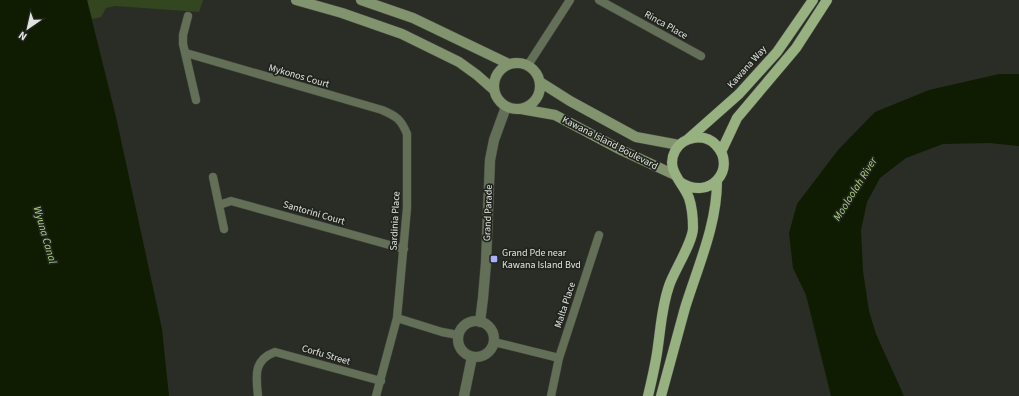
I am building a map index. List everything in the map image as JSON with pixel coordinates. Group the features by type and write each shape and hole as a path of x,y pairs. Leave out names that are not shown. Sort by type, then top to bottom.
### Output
{"main road":[{"path":"296,0 342,13 402,34 459,62 494,90 500,102 506,107 521,109 535,102 539,96 540,82 538,75 528,65 515,62 501,69 496,75 494,90"},
{"path":"361,0 413,18 509,64"},
{"name":"Kawana Way","path":"683,143 739,94 781,47 813,0"},
{"path":"721,152 737,118 796,48 827,0"},
{"name":"Kawana Island Boulevard","path":"540,82 570,101 636,137 683,143"},
{"name":"Kawana Island Boulevard","path":"521,109 555,115 620,150 678,178"},
{"path":"648,396 658,352 662,315 669,287 693,230 693,216 688,197 672,166 673,158 675,151 683,143 695,138 703,138 710,141 721,152 723,169 717,181 717,199 707,242 686,308 661,396"},
{"path":"678,178 687,186 694,188 708,187 717,181"}],"street":[{"path":"528,65 570,0"},
{"name":"Rinca Place","path":"599,0 701,56"},
{"path":"188,16 183,35 183,44 196,100"},
{"name":"Mykonos Court","path":"186,53 382,110 395,116 403,125"},
{"name":"Grand Parade","path":"480,322 486,263 490,160 494,140 506,107"},
{"name":"Sardinia Place","path":"376,396 397,318 404,249 407,208 407,134 403,125"},
{"path":"213,177 224,229"},
{"name":"Santorini Court","path":"219,205 231,200 404,249"},
{"name":"Malta Place","path":"551,396 559,358 599,235"},
{"path":"397,318 442,332 458,335"},
{"path":"474,322 480,322 485,324 492,332 494,342 486,354 472,357 462,351 458,341 458,335 464,326 474,322"},
{"path":"494,342 559,358"},
{"name":"Corfu Street","path":"258,396 256,380 258,366 266,355 275,352 381,381"},
{"path":"464,396 472,357"}],"shaded area":[{"path":"87,0 203,0 199,12 115,6 106,8 101,17 92,19"}],"water":[{"name":"Wyuna Canal","path":"0,0 87,0 116,117 162,329 169,396 0,396"},
{"name":"Mooloolah River","path":"999,74 1019,74 1019,146 989,143 943,144 906,158 880,178 867,202 861,230 863,271 869,311 876,334 904,396 831,396 806,295 793,268 789,233 797,204 838,150 875,112 929,90"}],"place":[{"name":"Grand Pde near Kawana Island Bvd","path":"494,259"}]}
